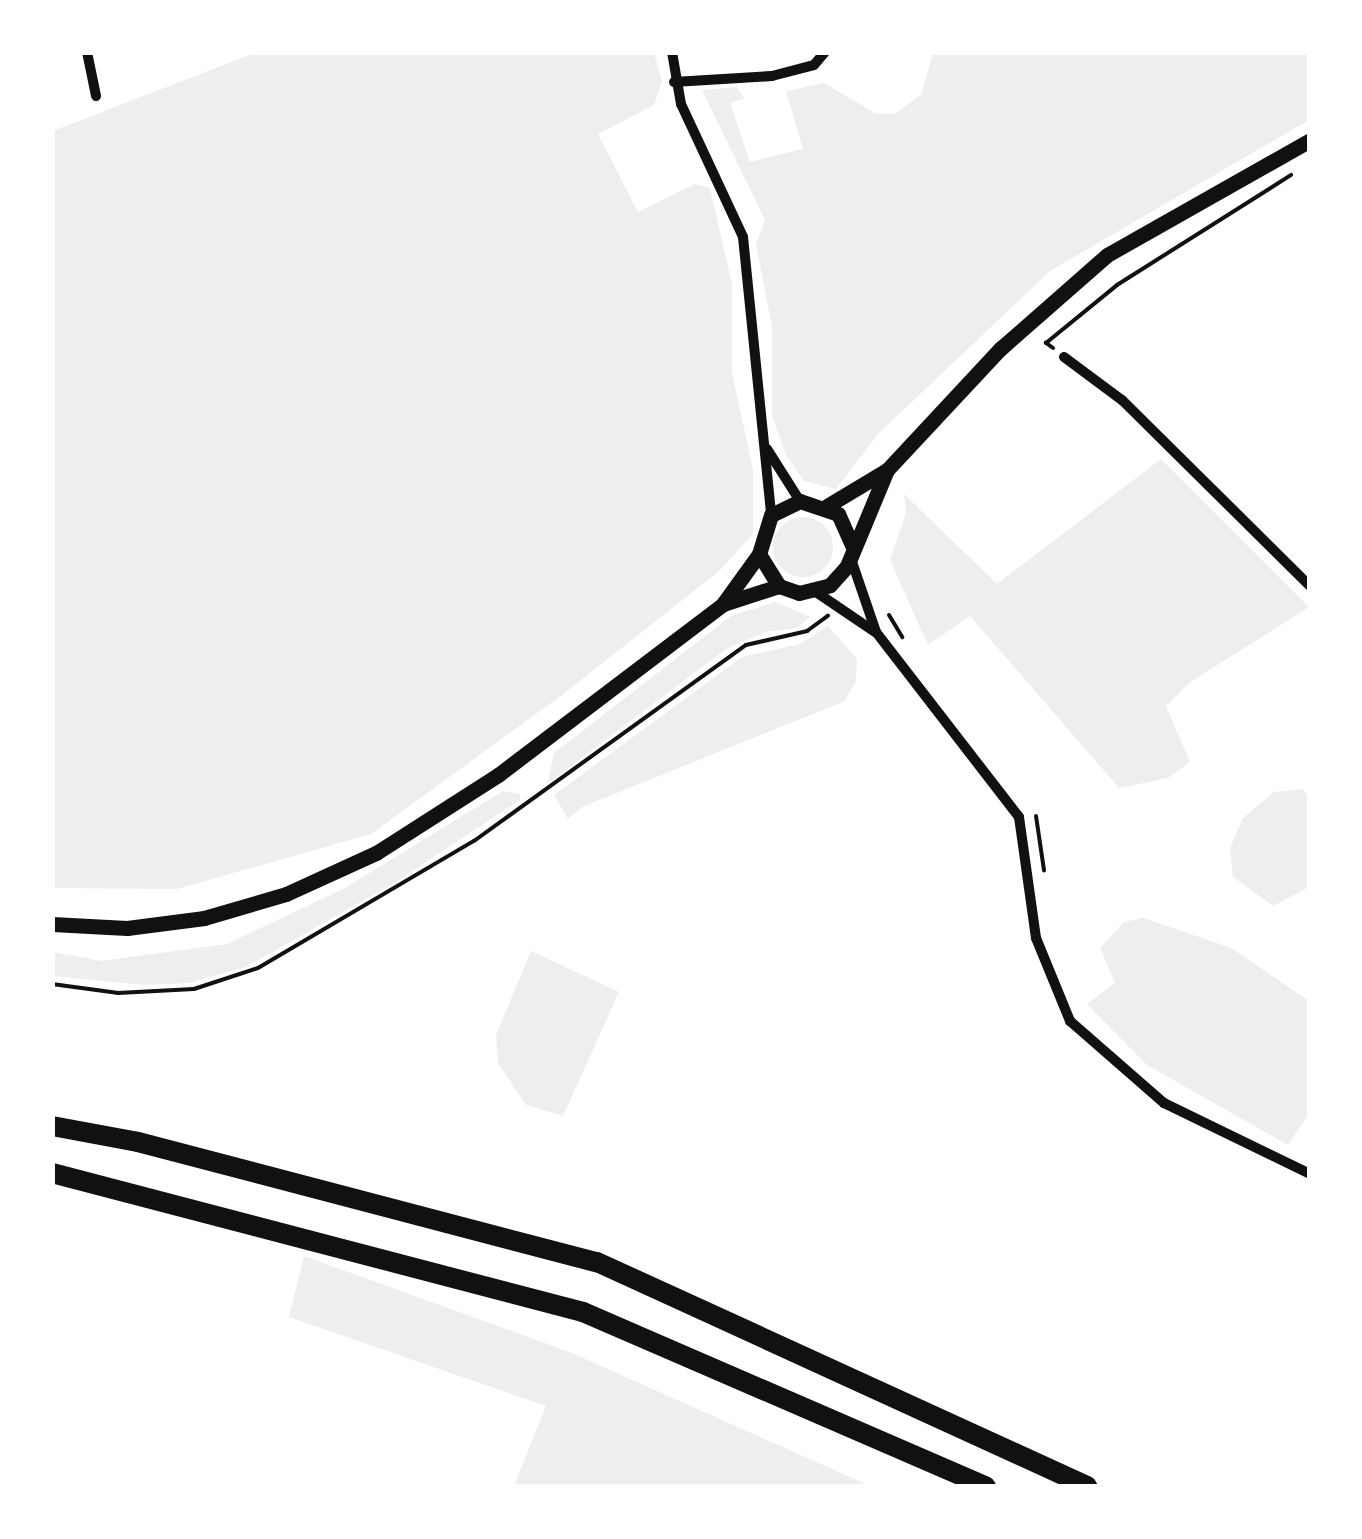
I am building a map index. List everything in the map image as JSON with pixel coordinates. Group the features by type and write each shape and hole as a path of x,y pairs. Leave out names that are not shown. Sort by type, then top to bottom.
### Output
{"highway":[{"path":"52,1126 597,1262 1087,1486"},
{"path":"52,1172 583,1312 986,1486"}],"main road":[{"path":"827,506 887,470 1000,349 1107,255 1310,140"},
{"path":"723,604 779,586 816,592 842,575 887,470"},
{"path":"52,924 128,928 204,918 286,894 376,852 498,775 723,604 758,554 771,515 800,501 827,506 847,527 851,550"},
{"path":"758,554 779,586"}],"street":[{"path":"87,52 96,96"},
{"path":"672,52 674,82 743,237 771,515"},
{"path":"674,82 772,76 814,66 825,52"},
{"path":"1064,356 1122,400 1310,586"},
{"path":"766,448 800,501"},
{"path":"851,550 876,632"},
{"path":"816,592 876,632 1019,817 1030,854 1036,938 1070,1021 1164,1102 1310,1174"}],"path":[{"path":"1046,343 1117,284 1305,165"},
{"path":"52,984 118,993 194,989 258,968 474,841 746,645 808,630 840,608"},
{"path":"886,610 904,639"},
{"path":"1030,807 1040,821 1044,878"}],"shaded area":[{"path":"257,52 654,53 662,81 654,105 598,134 638,212 695,184 710,188 732,284 732,373 753,470 753,534 719,571 562,695 371,834 177,889 53,888 53,131"},
{"path":"933,53 1309,53 1309,120 1050,271 878,434 836,489 804,481 786,455 772,416 772,327 756,244 765,220 702,90 736,87 741,93 744,98 730,103 750,162 803,149 786,91 824,83 875,113 894,114 921,95"},
{"path":"1161,459 1309,607 1189,683 1166,706 1190,762 1168,778 1119,788 970,616 928,645 890,560 906,513 904,494 997,584"},
{"path":"803,517 825,525 833,547 825,569 803,577 781,569 773,547 781,525"},
{"path":"776,602 810,617 797,628 765,632 726,649 547,784 554,753 731,616"},
{"path":"828,626 857,659 856,681 845,701 582,807 568,819 554,795 742,657 800,644"},
{"path":"1302,789 1309,796 1309,887 1273,906 1233,877 1230,848 1243,818 1274,792"},
{"path":"503,791 520,794 520,800 396,882 246,967 189,983 143,985 53,976 53,952 101,961 227,944 345,888"},
{"path":"1144,918 1231,948 1309,1001 1309,1113 1288,1145 1147,1065 1087,1004 1115,983 1100,948 1124,922"},
{"path":"531,951 619,992 563,1116 526,1105 498,1063 496,1035"},
{"path":"304,1256 572,1353 870,1486 514,1486 546,1406 289,1317"}]}
